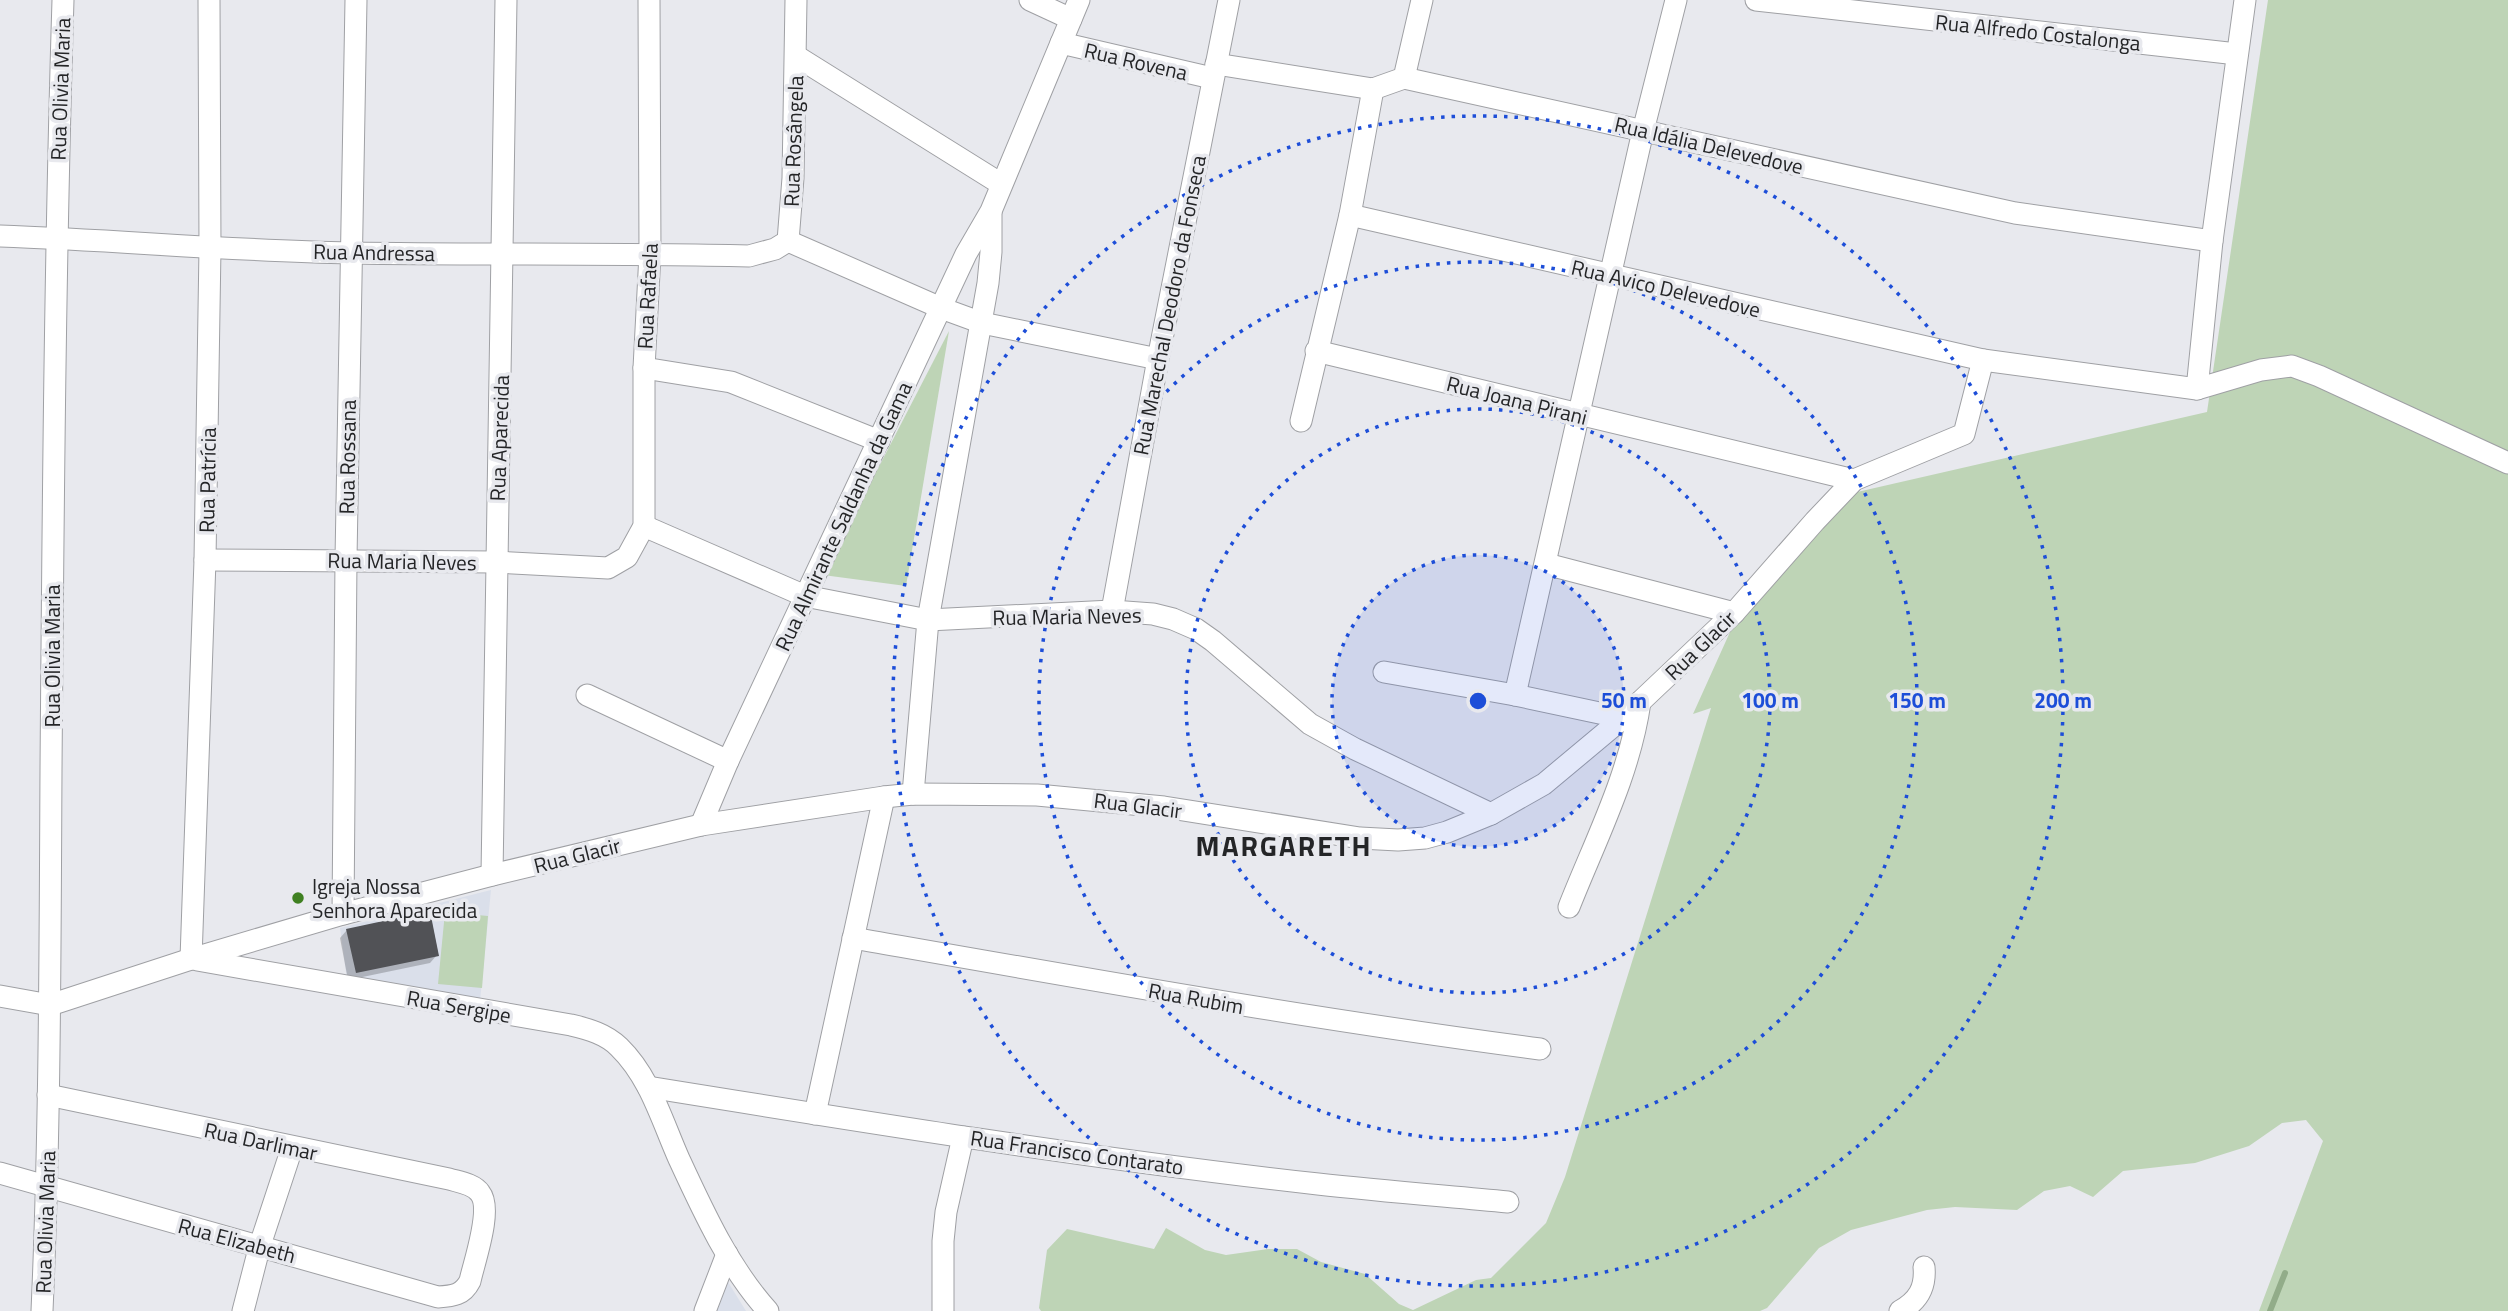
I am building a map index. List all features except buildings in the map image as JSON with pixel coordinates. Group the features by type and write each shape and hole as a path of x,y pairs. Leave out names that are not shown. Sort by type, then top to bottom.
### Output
{"street":[{"name":"Rua Olivia Maria","path":"42,1311 50,1005 55,238 63,0"},
{"name":"Rua Patrícia","path":"191,959 205,560 210,248 209,0"},
{"name":"Rua Rossana","path":"343,914 356,0"},
{"name":"Rua Aparecida","path":"492,875 506,0"},
{"name":"Rua Rafaela","path":"644,526 644,368 650,254 649,0"},
{"name":"Rua Rosângela","path":"788,241 793,178 796,0"},
{"name":"Rua Rovena","path":"1030,0 1075,10"},
{"name":"Rua Marechal Deodoro da Fonseca","path":"1112,611 1158,359 1229,0"},
{"path":"1301,421 1350,215 1373,89 1404,78 1422,0"},
{"path":"1515,695 1643,131 1676,0"},
{"name":"Rua Alfredo Costalonga","path":"1756,0 2237,54"},
{"path":"2245,0 2212,241 2197,389 2261,370 2292,366 2508,463"},
{"name":"Rua Almirante Saldanha da Gama","path":"701,825 805,596 966,254 990,211 1075,10"},
{"name":"Rua Rovena","path":"1061,43 1214,71 1373,89"},
{"path":"796,56 1001,184"},
{"name":"Rua Idália Delevedove","path":"1404,78 2015,213 2212,241"},
{"name":"Rua Almirante Saldanha da Gama","path":"912,794 928,620 982,323 990,264 990,211"},
{"name":"Rua Avico Delevedove","path":"1350,215 1983,360 2197,389"},
{"name":"Rua Andressa","path":"0,236 351,253 504,252 749,257 775,249 788,241"},
{"path":"788,241 941,308 982,323 1158,359"},
{"name":"Rua Joana Pirani","path":"1316,351 1854,481"},
{"name":"Rua Glacir","path":"191,959 343,914 701,825 912,794 1037,795 1112,801 1360,838 1398,840 1425,838 1447,832 1491,814 1544,783 1623,718 1734,612 1854,481 1964,434 1983,360"},
{"path":"644,368 730,382 879,441"},
{"name":"Rua Maria Neves","path":"205,560 346,559 495,562 608,568 622,561 644,526 805,596 928,620 1112,611 1153,614 1196,629 1310,724 1491,814"},
{"path":"1546,564 1734,612"},
{"path":"1384,672 1515,695 1623,718"},
{"path":"587,695 728,761"},
{"path":"1569,908 1628,759 1640,702"},
{"path":"815,1114 884,797"},
{"name":"Rua Rubim","path":"853,938 1376,1028 1540,1049"},
{"name":"Rua Sergipe","path":"0,996 50,1005 191,959 590,1030 618,1045 648,1087 680,1160 727,1254 755,1297 768,1311"},
{"name":"Rua Francisco Contarato","path":"648,1087 962,1137 1320,1184 1508,1202"},
{"name":"Rua Darlimar","path":"48,1095 450,1180 475,1188 482,1196 484,1217 470,1281"},
{"path":"943,1311 943,1241 946,1212 962,1137"},
{"path":"243,1311 260,1245 292,1148"},
{"name":"Rua Elizabeth","path":"0,1173 438,1297 466,1290 470,1281"},
{"path":"705,1311 727,1254"},
{"path":"1900,1311 1916,1300 1922,1292 1924,1268"}],"shaded area":[{"path":"491,890 480,1001 347,979 340,928"},
{"path":"728,1282 746,1311 717,1311"}],"green space":[{"path":"2268,0 2508,0 2508,1311 2259,1311 2323,1141 2306,1120 2282,1123 2249,1146 2195,1163 2123,1171 2093,1197 2070,1186 2044,1191 2017,1210 1955,1207 1927,1210 1851,1230 1819,1248 1767,1308 1760,1311 1041,1311 1039,1308 1047,1250 1067,1229 1154,1249 1166,1228 1205,1250 1226,1255 1268,1249 1297,1249 1321,1262 1365,1274 1399,1304 1413,1310 1476,1280 1491,1278 1546,1223 1565,1177 1711,708 1693,714 1730,632 1746,588 1831,498 2207,412"},
{"path":"949,331 906,586 823,575"},
{"path":"445,912 488,916 482,988 438,984"}],"waterway":[{"path":"2270,1311 2285,1273"}],"place":[{"name":"Igreja Nossa Senhora Aparecida","path":"298,898"}],"district":[{"name":"MARGARETH","path":"1284,845"}]}
